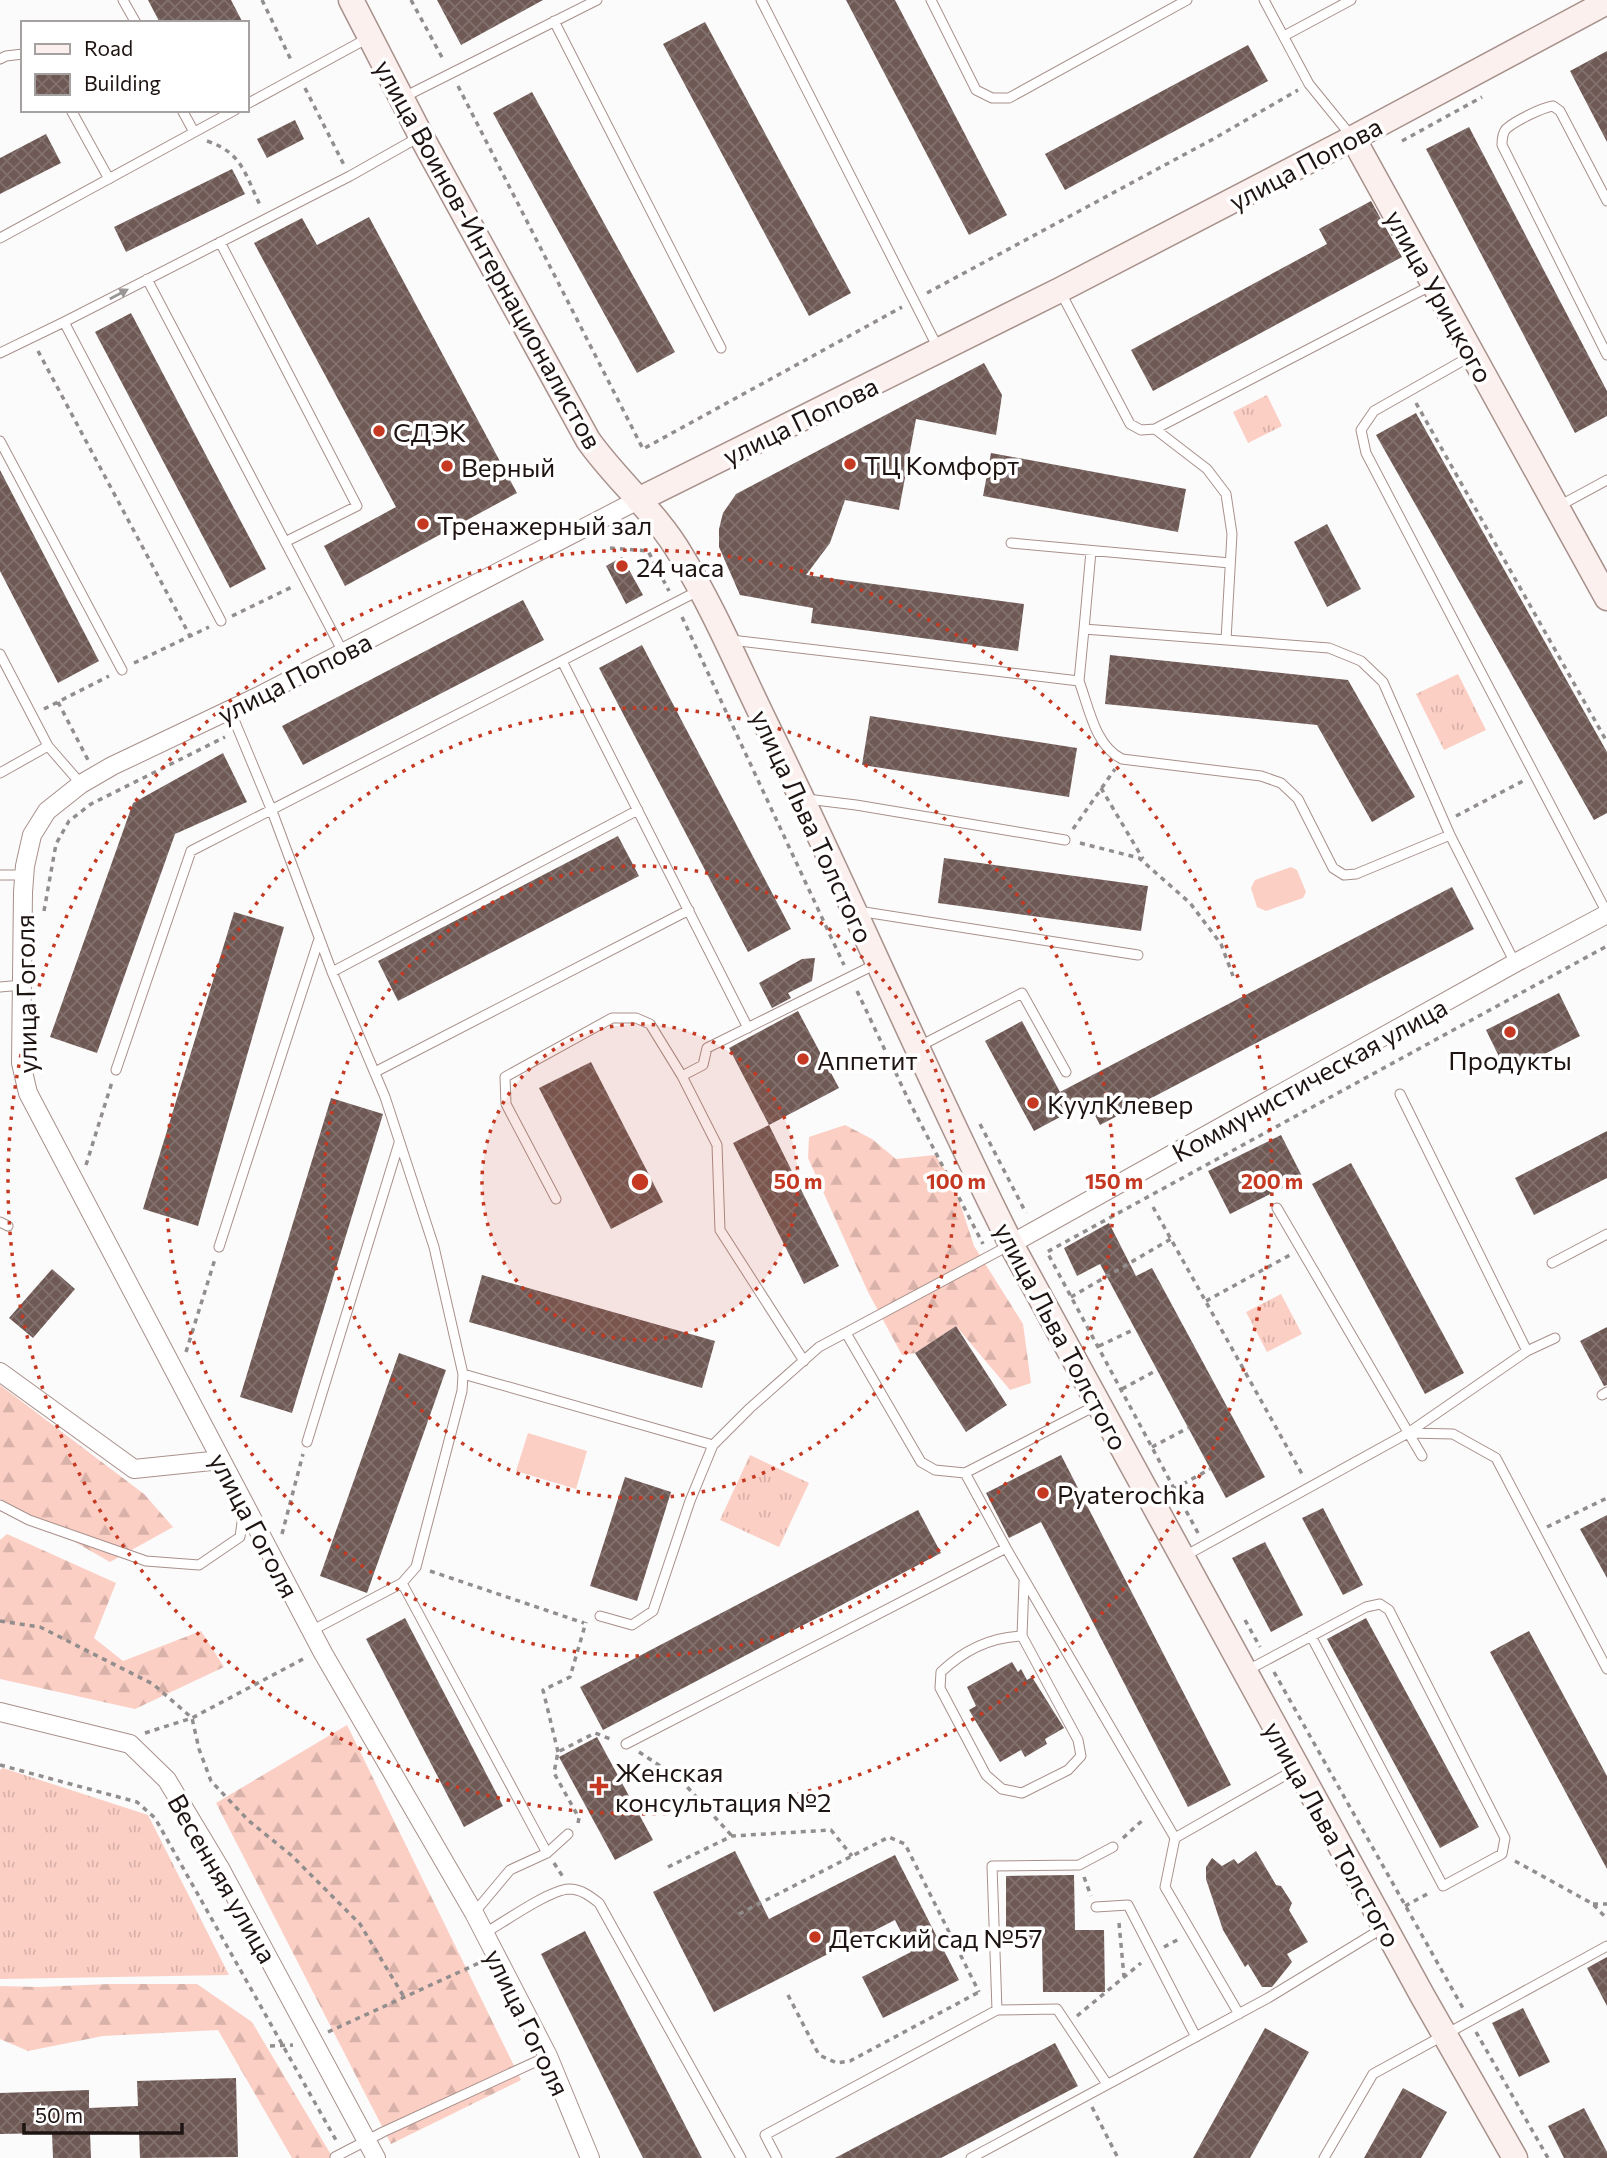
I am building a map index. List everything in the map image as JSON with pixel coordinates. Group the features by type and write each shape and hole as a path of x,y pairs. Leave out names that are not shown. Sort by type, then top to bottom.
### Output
{"street":[{"name":"улица Воинов-Интернационалистов","path":"351,0 421,136 588,440 608,468 639,500"},
{"name":"улица Попова","path":"25,870 32,835 47,811 81,784 112,766 230,710 639,500 1060,290 1607,2"},
{"name":"улица Урицкого","path":"1353,138 1607,597"},
{"name":"улица Льва Толстого","path":"639,500 674,542 724,639 802,798 1011,1244 1297,1769 1515,2158"},
{"name":"улица Гоголя","path":"25,870 21,1063 28,1093 321,1650 485,1933 548,2056 590,2158"},
{"name":"Коммунистическая улица","path":"1011,1244 1607,914"},
{"path":"0,1372 134,1469 221,1460"},
{"path":"0,1712 130,1744"},
{"name":"Весенняя улица","path":"130,1744 167,1780 214,1858 376,2158"}],"lane":[{"path":"123,0 134,21"},
{"path":"402,98 597,0"},
{"path":"761,0 939,350"},
{"path":"931,0 976,90 992,98 1009,98 1187,0"},
{"name":"улица Урицкого","path":"1264,0 1309,84 1353,138"},
{"path":"1283,36 1352,0"},
{"path":"554,22 721,348"},
{"path":"248,103 370,37"},
{"path":"0,59 21,54"},
{"path":"1607,201 1560,111 1553,106 1544,107 1506,129 1502,145 1607,355"},
{"path":"72,112 109,178"},
{"path":"183,112 190,134"},
{"path":"0,238 231,112"},
{"path":"0,353 267,219 421,136"},
{"path":"220,242 357,506 285,542"},
{"path":"147,279 343,652"},
{"path":"1060,290 1130,425 1141,430 1155,429 1434,284"},
{"path":"64,322 221,621"},
{"path":"1473,355 1374,411 1361,430 1366,453 1607,914"},
{"path":"1155,429 1207,468 1226,494 1232,534 1226,640"},
{"path":"0,441 122,670"},
{"path":"1557,508 1607,480"},
{"path":"1011,543 1230,563"},
{"path":"1091,551 1079,681 1102,741 1110,753 1122,759 1261,776 1281,783 1298,799 1333,868 1344,875 1356,874 1450,835"},
{"path":"116,1070 191,851 699,590"},
{"path":"1084,629 1329,648 1362,661 1383,682 1450,835 1515,963"},
{"path":"724,639 1079,681"},
{"path":"1,659 48,746 81,784"},
{"path":"562,661 748,1028"},
{"path":"230,710 272,811 332,972 375,1072 400,1142 434,1247 463,1374 462,1391 416,1567 402,1583 312,1631"},
{"path":"0,773 48,746"},
{"path":"802,798 1065,840"},
{"path":"332,972 638,810"},
{"path":"1,875 25,870"},
{"path":"375,1072 689,910"},
{"path":"853,910 1138,955"},
{"path":"219,1247 319,939"},
{"path":"682,1076 703,1065 707,1048 878,963"},
{"path":"0,988 22,985"},
{"path":"917,1048 1022,993 1066,1072"},
{"path":"556,1199 506,1104 505,1077 612,1018 636,1018 650,1024 682,1076 717,1146 720,1230 804,1360"},
{"path":"1400,1094 1527,1351"},
{"path":"307,1442 400,1142"},
{"path":"1277,1208 1422,1456"},
{"path":"1552,1263 1607,1234"},
{"path":"600,1616 632,1625 653,1611 690,1501 713,1445 750,1408 819,1347 1011,1244"},
{"path":"846,1333 920,1462 935,1470 965,1473 1098,1404"},
{"path":"1182,1558 1408,1433 1527,1351 1555,1338"},
{"path":"463,1374 713,1445"},
{"path":"1408,1433 1454,1434 1496,1458 1607,1669"},
{"path":"965,1473 1024,1580 1175,1838 1165,1887 1239,2014"},
{"path":"0,1505 29,1520 146,1562 199,1565 240,1537 244,1504"},
{"path":"626,1744 1006,1548"},
{"path":"1022,1636 1001,1637 971,1649 941,1672 940,1688 986,1775 1002,1789 1022,1793 1068,1770 1081,1756 1078,1740 1022,1636 1024,1580"},
{"path":"402,1583 547,1853"},
{"path":"1244,1672 1311,1636 1366,1607 1380,1604 1389,1610 1506,1838 1502,1854 1443,1886 1311,1636"},
{"path":"1175,1838 1297,1769"},
{"path":"474,1913 510,1870 547,1853 568,1834"},
{"path":"997,2010 992,1866 1079,1865 1113,1847"},
{"path":"485,1933 557,1891 572,1889 586,1893 599,1903 612,1922 741,2158"},
{"path":"1096,1907 1128,1905 1196,2037"},
{"path":"971,2158 1239,2014 1385,1927"},
{"path":"1324,2158 1373,2074 1607,1946"},
{"path":"777,2158 765,2134 997,2010 1057,2009 1107,2084"},
{"path":"339,2155 548,2056"}],"path":[{"path":"262,0 350,176"},
{"path":"411,0 452,74 643,449 1215,138 1309,84"},
{"path":"190,134 221,146 236,156 267,219"},
{"path":"31,338 190,636"},
{"path":"1409,390 1607,741"},
{"path":"610,548 648,551 910,1103"},
{"path":"32,715 122,670"},
{"path":"58,702 89,761"},
{"path":"43,914 56,844 69,821 90,804 238,731"},
{"path":"1122,759 1065,840 1139,858 1190,903 1221,944 1233,975"},
{"path":"1444,822 1535,775"},
{"path":"1101,788 1146,864"},
{"path":"83,1174 116,1070"},
{"path":"975,1115 1034,1230"},
{"path":"1153,1207 1310,1487"},
{"path":"1071,1297 1171,1239"},
{"path":"183,1362 219,1247"},
{"path":"1206,1301 1301,1249"},
{"path":"1098,1347 1135,1329"},
{"path":"1121,1390 1157,1370"},
{"path":"1152,1447 1188,1428"},
{"path":"274,1529 280,1541 307,1442"},
{"path":"1174,1489 1210,1469"},
{"path":"1536,1533 1607,1498"},
{"path":"416,1567 584,1623 600,1616"},
{"path":"0,1621 40,1628 153,1684 192,1718 199,1749 211,1781 249,1821 291,1855 360,1924 404,1997"},
{"path":"568,1834 577,1829 579,1818 554,1773 558,1752 542,1690 570,1677 584,1623"},
{"path":"130,1744 135,1737 192,1718 321,1650"},
{"path":"558,1752 595,1733 626,1744 680,1779 732,1836"},
{"path":"0,1765 137,1802 155,1818 284,2044 339,2155"},
{"path":"1113,1847 1157,1807"},
{"path":"668,1867 732,1836 831,1830 852,1856"},
{"path":"739,1914 889,1837 905,1844 979,1992"},
{"path":"547,1853 572,1889"},
{"path":"1502,1854 1593,1903 1607,1919"},
{"path":"1079,1865 1096,1907"},
{"path":"1405,1906 1443,1886"},
{"path":"1593,1903 1607,1904"},
{"path":"1118,1906 1124,1977"},
{"path":"1067,2024 1153,1953 1192,1933"},
{"path":"322,2035 479,1963"},
{"path":"788,1995 819,2055 837,2063 850,2061 996,1983"},
{"path":"270,2046 292,2043"},
{"path":"1087,2096 1118,2158"}],"green space":[{"path":"1267,395 1282,426 1248,443 1233,412"},
{"path":"1458,674 1486,730 1444,750 1416,694"},
{"path":"1291,867 1297,870 1306,892 1303,898 1266,911 1257,907 1251,888 1255,880"},
{"path":"845,1125 872,1139 896,1159 935,1155 953,1182 974,1246 1023,1324 1031,1383 1010,1390 956,1326 915,1353 902,1355 868,1292 808,1158 809,1137"},
{"path":"1281,1294 1302,1334 1267,1352 1246,1312"},
{"path":"0,1385 144,1494 173,1527 110,1562 0,1499"},
{"path":"528,1433 587,1451 576,1489 516,1471"},
{"path":"750,1455 809,1483 779,1547 720,1520"},
{"path":"7,1534 116,1583 94,1638 123,1661 201,1631 224,1667 135,1709 0,1679 0,1540"},
{"path":"347,1725 521,2080 391,2144 216,1803"},
{"path":"3,1768 148,1815 229,1975 0,1979 0,1770"},
{"path":"197,1984 252,2022 333,2158 292,2158 218,2030 103,2036 28,2051 0,2039 0,1986"}],"building":[{"path":"148,0 231,0 242,21 159,21"},
{"path":"437,0 543,0 461,45"},
{"path":"846,0 895,0 1007,215 969,235"},
{"path":"705,22 851,293 809,316 663,44"},
{"path":"1248,45 1268,81 1065,190 1045,154"},
{"path":"1607,51 1607,142 1570,71"},
{"path":"532,92 675,352 637,373 493,113"},
{"path":"295,120 304,139 267,158 257,139"},
{"path":"1469,127 1607,391 1607,416 1575,433 1426,149"},
{"path":"46,134 61,163 0,194 0,158"},
{"path":"232,169 245,194 126,252 114,227"},
{"path":"1371,201 1402,257 1153,391 1131,350 1327,244 1319,229"},
{"path":"369,217 517,493 345,586 324,546 396,507 254,243 302,218 317,245"},
{"path":"131,313 266,569 230,588 95,332"},
{"name":"ТЦ Комфорт","path":"984,363 1002,395 996,435 916,419 899,510 845,500 830,543 806,575 1024,604 1018,651 811,623 813,608 740,595 719,547 719,529 723,513 736,494"},
{"path":"1416,413 1607,752 1607,813 1594,820 1376,435"},
{"path":"991,453 1186,489 1178,532 983,496"},
{"path":"0,470 99,661 58,683 0,571"},
{"path":"1327,524 1361,589 1327,607 1294,542"},
{"path":"622,557 643,595 626,604 606,566"},
{"path":"523,600 544,640 303,765 282,726"},
{"path":"642,645 791,929 748,952 599,668"},
{"path":"1110,655 1348,680 1415,797 1372,822 1317,725 1105,704"},
{"path":"870,716 1077,748 1069,797 862,765"},
{"path":"223,753 247,802 175,834 97,1053 50,1037 133,803"},
{"path":"618,836 639,876 398,1001 378,961"},
{"path":"944,858 1148,886 1141,931 938,903"},
{"path":"1452,887 1474,929 1100,1125 1088,1102 1034,1131 985,1041 1022,1021 1060,1092"},
{"path":"234,912 284,927 198,1226 143,1209"},
{"path":"815,958 812,981 788,993 791,998 772,1008 759,983 802,959"},
{"path":"1559,993 1580,1036 1507,1073 1486,1030"},
{"path":"798,1011 839,1088 769,1125 729,1048"},
{"path":"591,1062 663,1202 611,1229 539,1088"},
{"path":"331,1098 383,1114 292,1413 240,1397"},
{"path":"769,1125 839,1266 804,1284 733,1143"},
{"path":"1607,1131 1607,1178 1534,1215 1515,1178"},
{"path":"1281,1135 1303,1178 1230,1214 1208,1171"},
{"path":"1351,1163 1464,1373 1425,1394 1312,1184"},
{"path":"1109,1223 1136,1276 1152,1268 1265,1477 1226,1498 1100,1264 1077,1276 1064,1248"},
{"path":"52,1269 75,1289 33,1338 9,1318"},
{"path":"482,1275 715,1341 702,1388 469,1322"},
{"path":"956,1326 1007,1405 966,1432 915,1353"},
{"path":"1607,1327 1607,1385 1604,1386 1580,1341"},
{"path":"399,1353 446,1370 367,1593 320,1576"},
{"path":"1061,1455 1231,1785 1188,1807 1041,1522 1009,1538 986,1493"},
{"path":"625,1477 671,1492 637,1601 590,1586"},
{"path":"1323,1508 1363,1585 1343,1595 1302,1518"},
{"path":"918,1510 941,1553 603,1730 580,1687"},
{"path":"1607,1515 1607,1578 1580,1529"},
{"path":"1265,1542 1303,1615 1271,1632 1232,1558"},
{"path":"405,1618 503,1806 464,1827 366,1639"},
{"path":"1366,1618 1479,1827 1440,1848 1327,1639"},
{"path":"1529,1631 1607,1776 1607,1869 1490,1652"},
{"path":"1012,1662 1018,1672 1021,1669 1027,1680 1032,1677 1064,1728 1045,1739 1047,1744 1025,1757 1021,1750 1000,1762 969,1710 976,1706 967,1687"},
{"name":"Женская консультация №2","path":"597,1737 653,1840 615,1860 559,1757"},
{"path":"735,1851 769,1919 895,1855 959,1980 883,2018 862,1977 911,1952 895,1920 714,2012 653,1892"},
{"path":"1256,1851 1276,1885 1281,1886 1292,1903 1289,1910 1308,1942 1287,1954 1292,1962 1272,1987 1262,1987 1248,1964 1245,1967 1223,1930 1206,1879 1206,1867 1212,1858 1222,1866 1234,1859 1238,1864"},
{"path":"1074,1875 1075,1930 1104,1930 1105,1992 1043,1992 1042,1940 1006,1940 1006,1876"},
{"path":"585,1931 702,2158 643,2158 541,1954"},
{"path":"1607,1957 1607,2006 1587,1968"},
{"path":"1523,2008 1550,2062 1519,2077 1492,2023"},
{"path":"1265,2028 1309,2052 1250,2158 1193,2158"},
{"path":"1055,2043 1078,2086 941,2158 835,2158"},
{"path":"236,2078 238,2157 140,2158 139,2131 90,2133 91,2158 53,2158 52,2133 0,2134 0,2093 89,2090 89,2108 138,2106 137,2081"},
{"path":"1403,2088 1447,2112 1421,2158 1364,2158"},
{"path":"1584,2108 1607,2152 1607,2158 1564,2158 1548,2126"}],"place":[{"name":"СДЭК","path":"379,431"},
{"name":"ТЦ Комфорт","path":"850,464"},
{"name":"Верный","path":"447,466"},
{"name":"Тренажерный зал","path":"423,524"},
{"name":"24 часа","path":"622,566"},
{"name":"Продукты","path":"1510,1032"},
{"name":"Аппетит","path":"803,1059"},
{"name":"КуулКлевер","path":"1033,1103"},
{"name":"Pyaterochka","path":"1043,1493"},
{"name":"Женская консультация №2","path":"599,1786"},
{"name":"Детский сад №57","path":"815,1937"}]}
